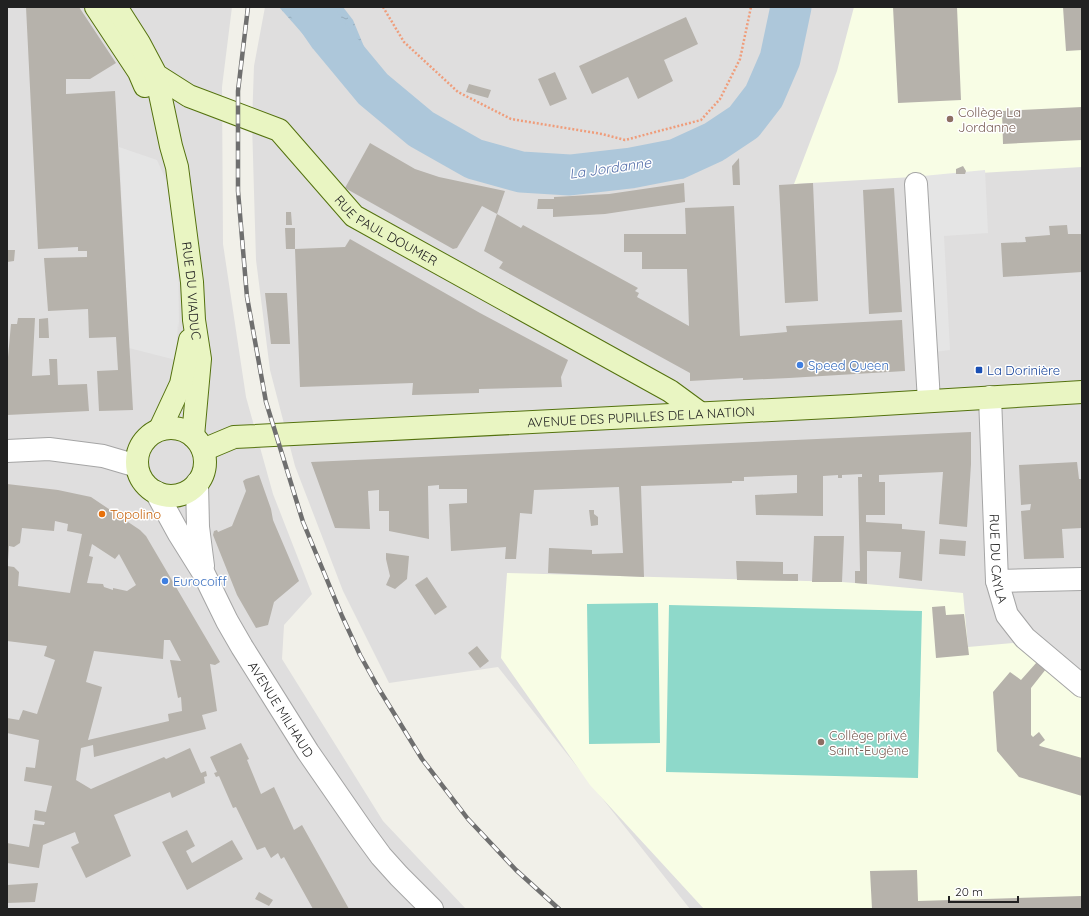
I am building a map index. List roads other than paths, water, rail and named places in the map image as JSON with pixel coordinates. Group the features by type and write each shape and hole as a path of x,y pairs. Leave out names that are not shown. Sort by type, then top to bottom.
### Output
{"main road":[{"path":"96,7 139,72 159,115 171,146"},
{"name":"RUE PAUL DOUMER","path":"116,7 139,43 156,75 189,96 279,130 354,216 670,391 700,413"},
{"path":"156,75 171,146"},
{"name":"RUE DU VIADUC","path":"171,146 177,167 190,268 194,320 200,359 198,443"},
{"path":"160,429 181,384 194,320"},
{"name":"AVENUE DES PUPILLES DE LA NATION","path":"198,443 234,437 1082,392"},
{"path":"172,428 183,430 198,443 205,462 203,473 197,483 189,490 178,495 167,496 156,492 147,486 140,477 137,466 138,451 150,435 160,429 172,428"}],"street":[{"path":"916,184 929,401"},
{"name":"RUE DU CAYLA","path":"990,397 997,581 1007,614 1025,638 1082,686"},
{"path":"7,450 49,449 103,456 137,466"},
{"path":"197,483 198,527 204,574"},
{"name":"AVENUE MILHAUD","path":"156,492 179,534 204,574 227,621 259,677 342,803 381,856 432,909"},
{"path":"997,581 1082,579"}],"water":[{"path":"279,7 343,7 353,20 387,102 331,66"}],"waterway":[{"name":"La Jordanne","path":"309,7 329,36 373,89 421,129 474,159 521,172 570,175 631,168 677,159 714,142 744,122 764,96 780,59 791,7"}],"railway":[{"path":"248,7 238,91 238,191 247,297 266,402 303,522 360,655 422,759 468,819 516,870 559,909"}],"place":[{"name":"Collège La Jordanne","path":"950,119"},
{"name":"Speed Queen","path":"800,365"},
{"name":"La Dorinière","path":"979,370"},
{"name":"Topolino","path":"102,514"},
{"name":"Eurocoiff","path":"165,581"},
{"name":"Collège privé Saint-Eugène","path":"821,742"}]}
